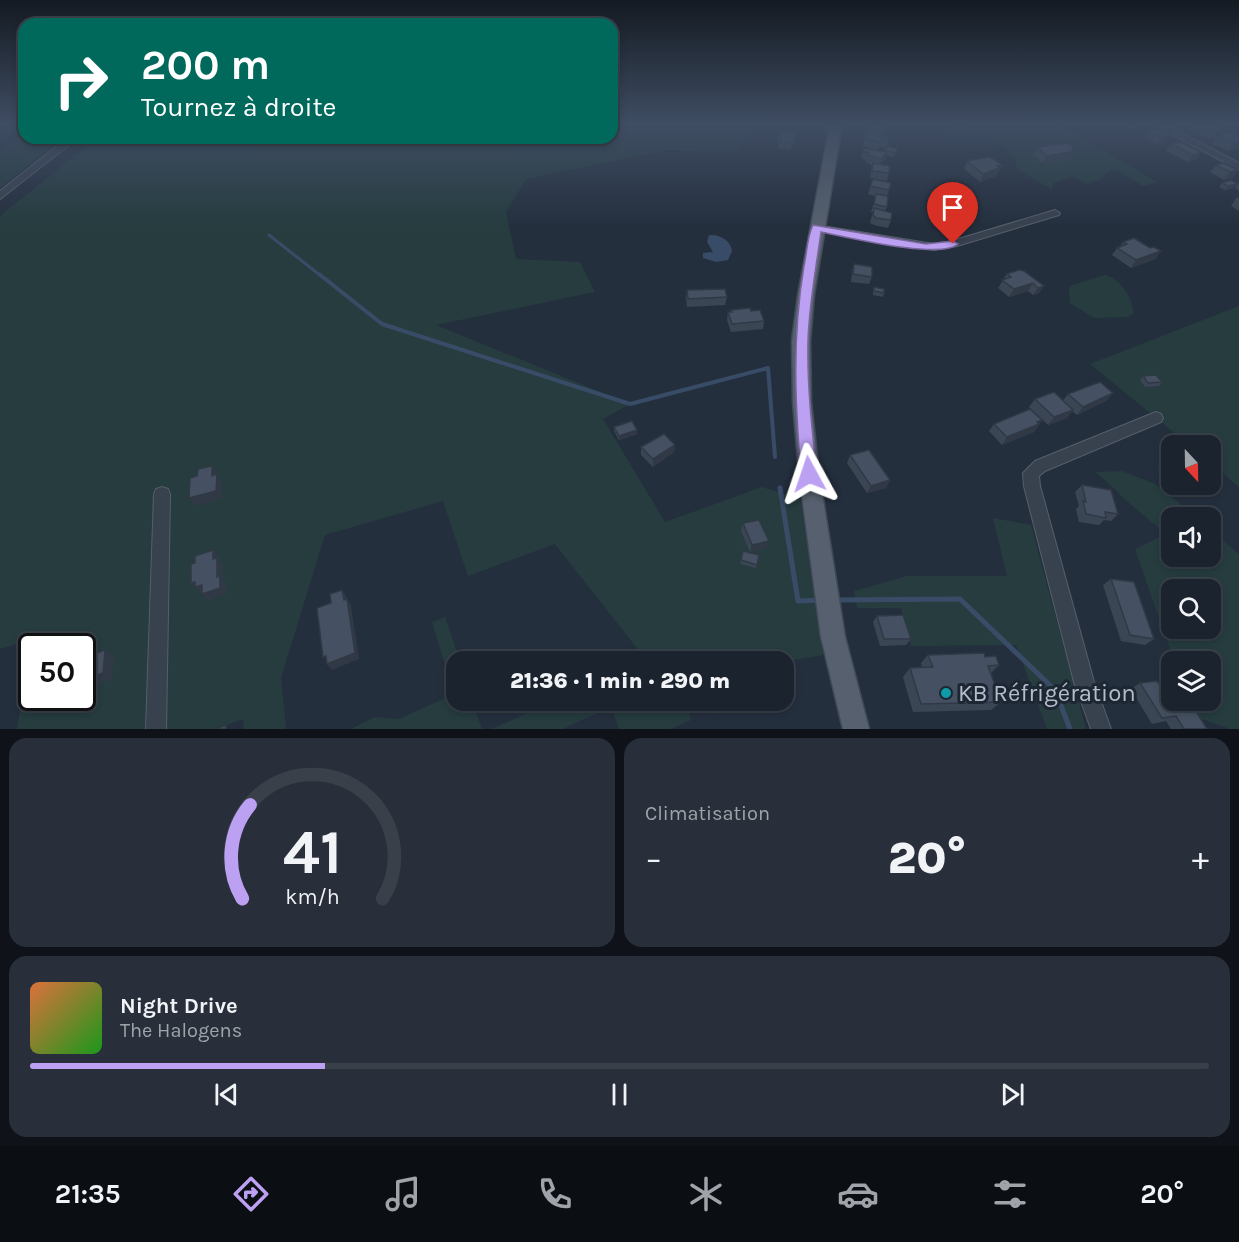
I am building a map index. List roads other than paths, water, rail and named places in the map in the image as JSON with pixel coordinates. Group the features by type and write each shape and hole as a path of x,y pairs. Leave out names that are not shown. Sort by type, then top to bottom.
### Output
{"main road":[{"path":"829,158 806,295 801,341 802,402 809,474 833,637 856,729"}],"street":[{"path":"0,196 48,158"},
{"path":"1222,158 1239,167"},
{"path":"816,228 934,247 953,244 1055,213"},
{"path":"1101,729 1084,682 1032,486 1031,473 1040,466 1156,418"},
{"path":"156,729 162,494"}],"water":[{"path":"709,235 727,241 732,251 728,260 716,262 703,258 703,253 713,252 707,242"}],"waterway":[{"path":"269,235 321,276"},
{"path":"319,274 382,324 630,404 768,368 775,457"},
{"path":"780,488 798,601 821,600"},
{"path":"834,600 960,599 1055,690 1070,729"}],"place":[{"name":"KB Réfrigération","path":"946,693"}]}
